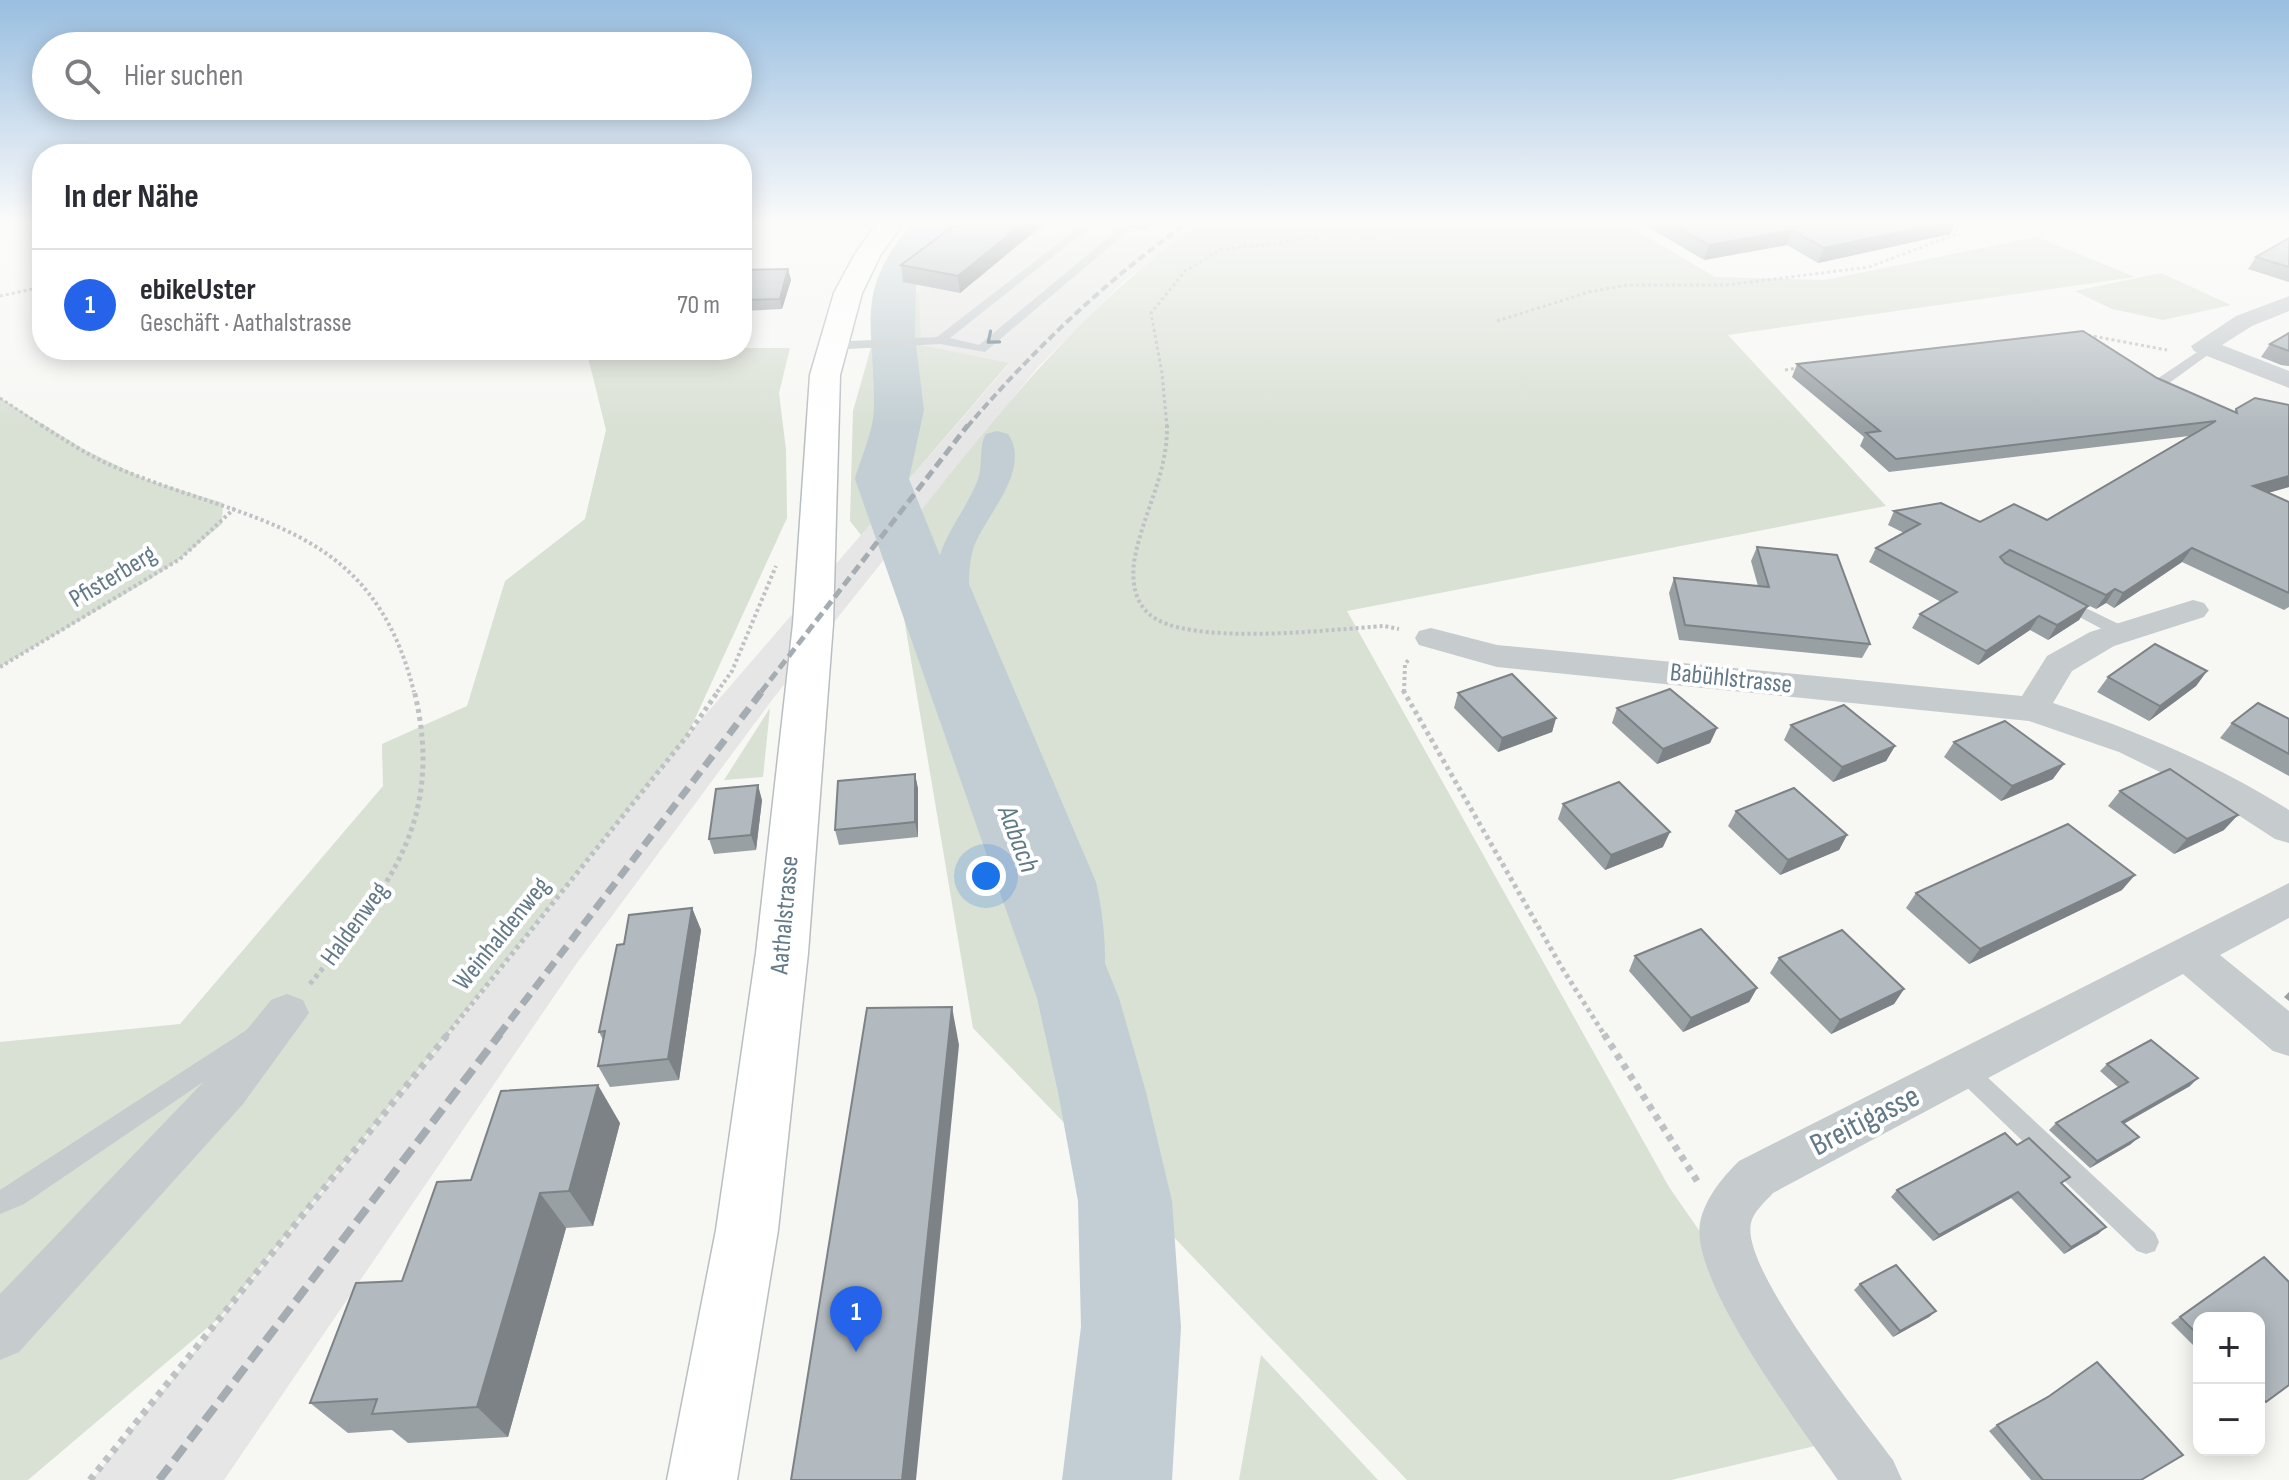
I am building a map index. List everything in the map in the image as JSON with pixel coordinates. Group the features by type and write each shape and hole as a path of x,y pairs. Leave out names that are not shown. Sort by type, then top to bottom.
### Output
{"main road":[{"name":"Aathalstrasse","path":"702,1480 747,1230 782,953 813,624 823,460 823,389 830,346 850,290"}],"street":[{"path":"2289,303 2244,321 2203,346 2204,353 2289,380"},
{"path":"2032,709 2059,664 2102,639 2193,610"},
{"name":"Babühlstrasse","path":"1431,638 1497,656 2032,709 2145,749 2222,786 2289,829"},
{"name":"Breitigasse","path":"1725,1225 1736,1199 1756,1177 2289,899"},
{"path":"2186,952 2289,1037"},
{"path":"0,1333 227,1089 287,1013"},
{"path":"1725,1225 1729,1258 1746,1297 1873,1480"}],"lane":[{"path":"940,340 1004,290"},
{"path":"830,346 915,339 940,340 981,349 1052,290"},
{"path":"2156,386 2204,353"},
{"path":"2043,592 2123,633"},
{"path":"0,1202 15,1196 287,1013"},
{"path":"1963,1069 2146,1242"}],"path":[{"path":"0,296 28,290"},
{"path":"1167,290 1151,313 1159,345 1167,434 1161,481 1137,540 1132,586 1146,612 1168,625 1205,631 1384,626 1431,638"},
{"path":"1497,321 1599,290"},
{"path":"2080,334 2204,353"},
{"path":"1785,370 1801,368"},
{"name":"Haldenweg","path":"0,398 111,465 236,507 291,532 322,552 350,572 373,598 408,670 423,738 423,785 415,826 381,896 287,1013"},
{"name":"Pfisterberg","path":"0,667 180,559 236,507"},
{"name":"Weinhaldenweg","path":"90,1480 687,736 732,671 776,565 784,557"},
{"path":"1431,638 1405,664 1403,690 1562,968 1725,1225"}],"shaded area":[{"path":"880,290 912,290 919,294 921,345 1009,363 861,535 850,521 853,411 874,337"},
{"path":"899,290 1115,290 1037,368 775,696 574,967 224,1480 92,1480 687,736 1009,364 921,345"},
{"path":"2043,290 1728,335 1886,506 1347,611 1669,1187 1844,1439 1671,1480 1407,1480 973,1028 892,547 999,414 1115,291"},
{"path":"2198,290 2231,305 2163,320 2112,309 2075,291"},
{"path":"752,348 790,348 779,393 786,450 787,518 687,736 220,1317 28,1480 0,1480 0,1042 180,1024 383,786 382,744 467,706 505,581 585,519 606,430 589,360 752,360"},
{"path":"0,398 85,450 145,479 223,503 222,524 180,559 0,667"},
{"path":"770,708 763,777 724,780"},
{"path":"1261,1355 1378,1480 1239,1480"}],"building":[{"path":"752,290 782,290 780,299 752,300"},
{"path":"2083,331 2157,378 2237,413 2236,409 2255,398 2289,405 2289,476 2253,486 2289,502 2289,593 2192,548 2123,593 2115,589 2106,595 2010,550 2000,557 2005,563 2088,606 2057,625 2039,616 1986,651 1920,614 1957,592 1876,548 1920,524 1894,511 1941,503 1980,522 2014,504 2047,520 2216,421 1896,459 1866,433 1880,431 1797,364"},
{"path":"2289,333 2289,351 2270,344"},
{"path":"1757,547 1837,555 1870,644 1685,625 1674,578 1769,587"},
{"path":"2155,644 2207,671 2160,706 2108,677"},
{"path":"1512,674 1556,718 1502,738 1458,693"},
{"path":"1670,689 1717,728 1663,749 1617,708"},
{"path":"2258,703 2289,719 2289,754 2232,723"},
{"path":"1844,705 1895,746 1842,767 1791,725"},
{"path":"2005,721 2064,764 2012,786 1954,742"},
{"path":"2170,769 2238,815 2187,839 2120,791"},
{"path":"915,774 915,822 835,830 838,781"},
{"path":"1619,782 1670,832 1611,855 1563,804"},
{"path":"758,785 751,835 709,839 716,789"},
{"path":"1794,788 1847,835 1788,860 1736,811"},
{"path":"2068,824 2135,875 1980,949 1916,893"},
{"path":"692,908 668,1059 598,1066 605,1031 599,1032 617,945 624,944 629,915"},
{"path":"1701,929 1757,988 1691,1018 1635,956"},
{"path":"1842,930 1904,989 1840,1020 1779,958"},
{"path":"952,1007 902,1480 791,1480 867,1008"},
{"path":"2151,1040 2198,1078 2122,1122 2139,1137 2097,1161 2056,1123 2128,1082 2107,1064"},
{"path":"598,1085 569,1191 540,1193 477,1407 372,1414 377,1399 310,1403 356,1283 402,1281 437,1182 471,1180 501,1091"},
{"path":"2005,1133 2017,1145 2029,1138 2070,1177 2061,1183 2106,1227 2071,1247 2018,1192 1939,1235 1897,1190"},
{"path":"2264,1257 2289,1282 2289,1385 2265,1401 2265,1312 2193,1312 2193,1330 2180,1317"},
{"path":"1896,1265 1936,1311 1900,1331 1860,1284"},
{"path":"2097,1362 2183,1455 2141,1480 2043,1480 1997,1425 2048,1397"}],"waterway":[{"name":"Aabach","path":"895,290 892,336 899,410 882,479 1078,998 1125,1201 1131,1327 1117,1480"},
{"path":"997,440 998,460 994,478 957,546 952,564 952,584 1074,882 1081,917 1078,998"}],"railway":[{"path":"967,427 1018,370 1102,290"},
{"path":"761,692 968,425"},
{"path":"498,1036 763,690"},
{"path":"159,1480 500,1034"}],"place":[{"name":"ebikeUster","path":"856,1352"}]}
